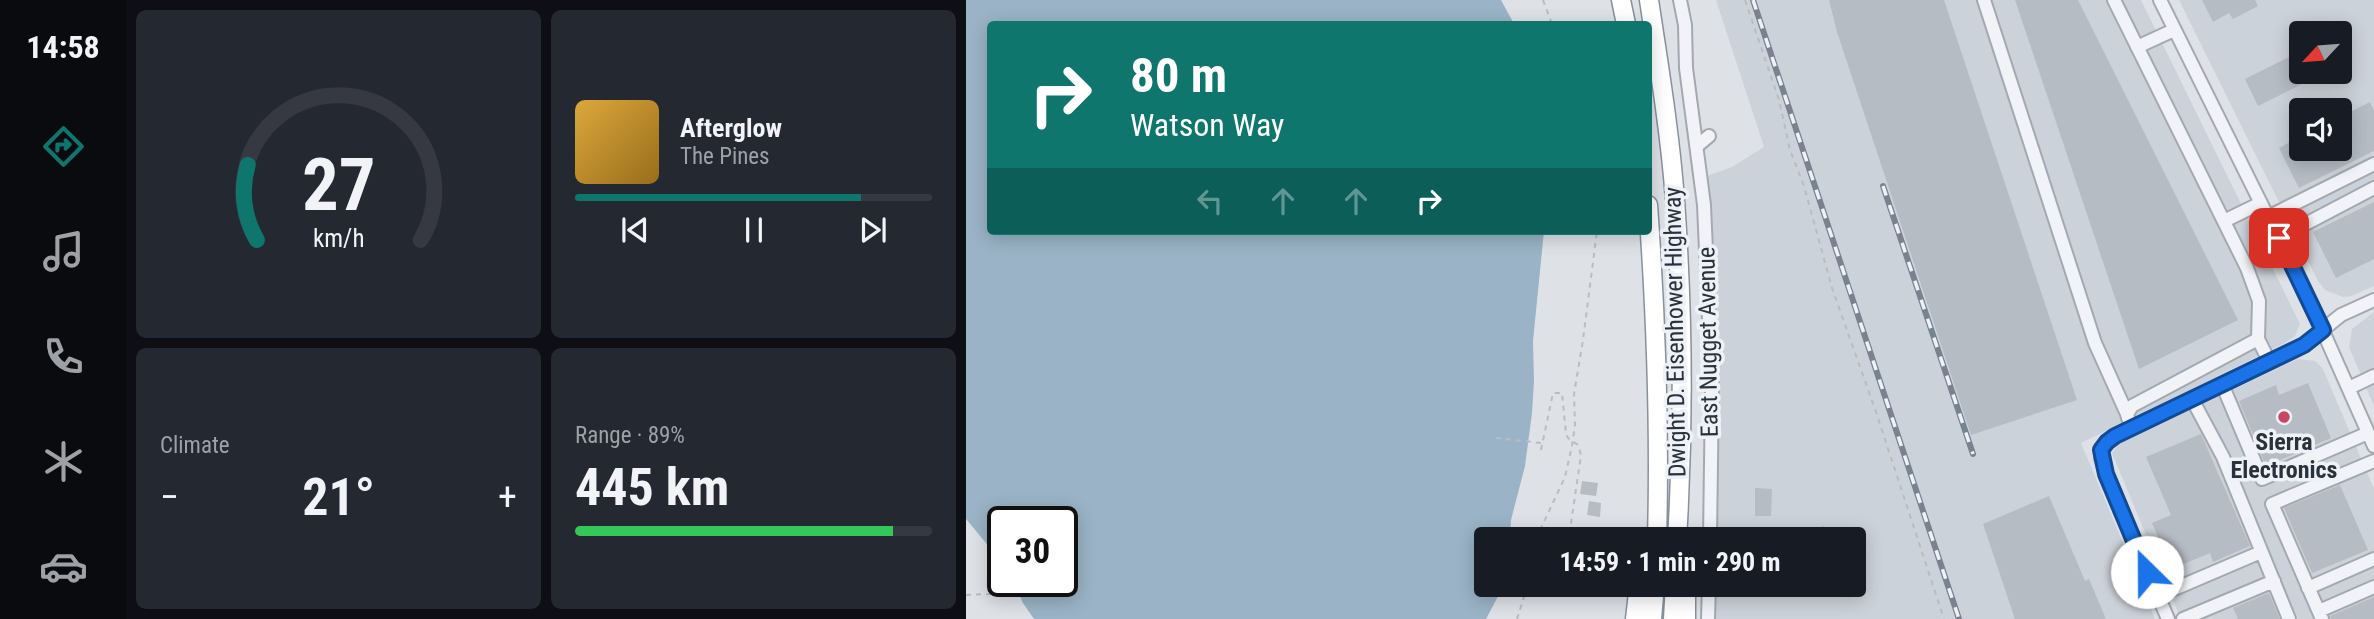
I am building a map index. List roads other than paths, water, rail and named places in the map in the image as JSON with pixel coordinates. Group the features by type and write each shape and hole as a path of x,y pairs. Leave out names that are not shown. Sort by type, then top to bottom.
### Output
{"highway":[{"path":"1621,0 1625,21"},
{"name":"Dwight D. Eisenhower Highway","path":"1649,0 1667,121 1679,280 1677,527"},
{"name":"Dwight D. Eisenhower Highway","path":"1650,235 1660,422 1657,527"},
{"path":"1679,280 1688,343 1686,527"},
{"path":"1646,527 1648,358 1656,318"},
{"path":"1634,619 1637,597"},
{"path":"1653,619 1654,597"},
{"path":"1673,619 1674,597"},
{"path":"1686,597 1686,619"}],"street":[{"name":"East Nugget Avenue","path":"1680,0 1704,205 1710,331 1710,527"},
{"path":"1984,0 2095,344 2132,428"},
{"path":"2114,0 2247,268 2259,301 2258,340 2269,361"},
{"path":"2160,0 2279,238 2374,446"},
{"path":"2137,47 2175,30"},
{"path":"1697,146 1709,136"},
{"path":"2268,217 2374,164"},
{"path":"2279,238 2374,188"},
{"path":"2303,200 2314,220"},
{"path":"2224,221 2261,203"},
{"path":"2168,619 2106,474 2101,450 2107,442 2132,428 2304,345 2342,315 2374,300"},
{"path":"2127,414 2132,406 2258,340"},
{"path":"2349,388 2374,376"},
{"path":"2222,384 2262,479 2368,433"},
{"path":"2192,399 2223,457 2290,619"},
{"path":"2374,461 2273,505 2320,615 2374,587"},
{"path":"2158,596 2262,552"},
{"path":"2308,588 2374,559"},
{"path":"2183,619 2274,581"},
{"path":"1708,619 1709,597"}],"water":[{"path":"966,0 1501,0 1512,21 987,21 987,235 1544,235 1533,341 1532,413 1525,466 1511,527 1474,527 1474,597 1498,597 1486,619 1034,619 1020,597 1078,597 1078,506 987,506 986,543 966,519"}],"railway":[{"path":"1753,0 1959,619"},
{"path":"1883,186 1973,454"}],"place":[{"name":"Sierra Electronics","path":"2284,417"}]}
